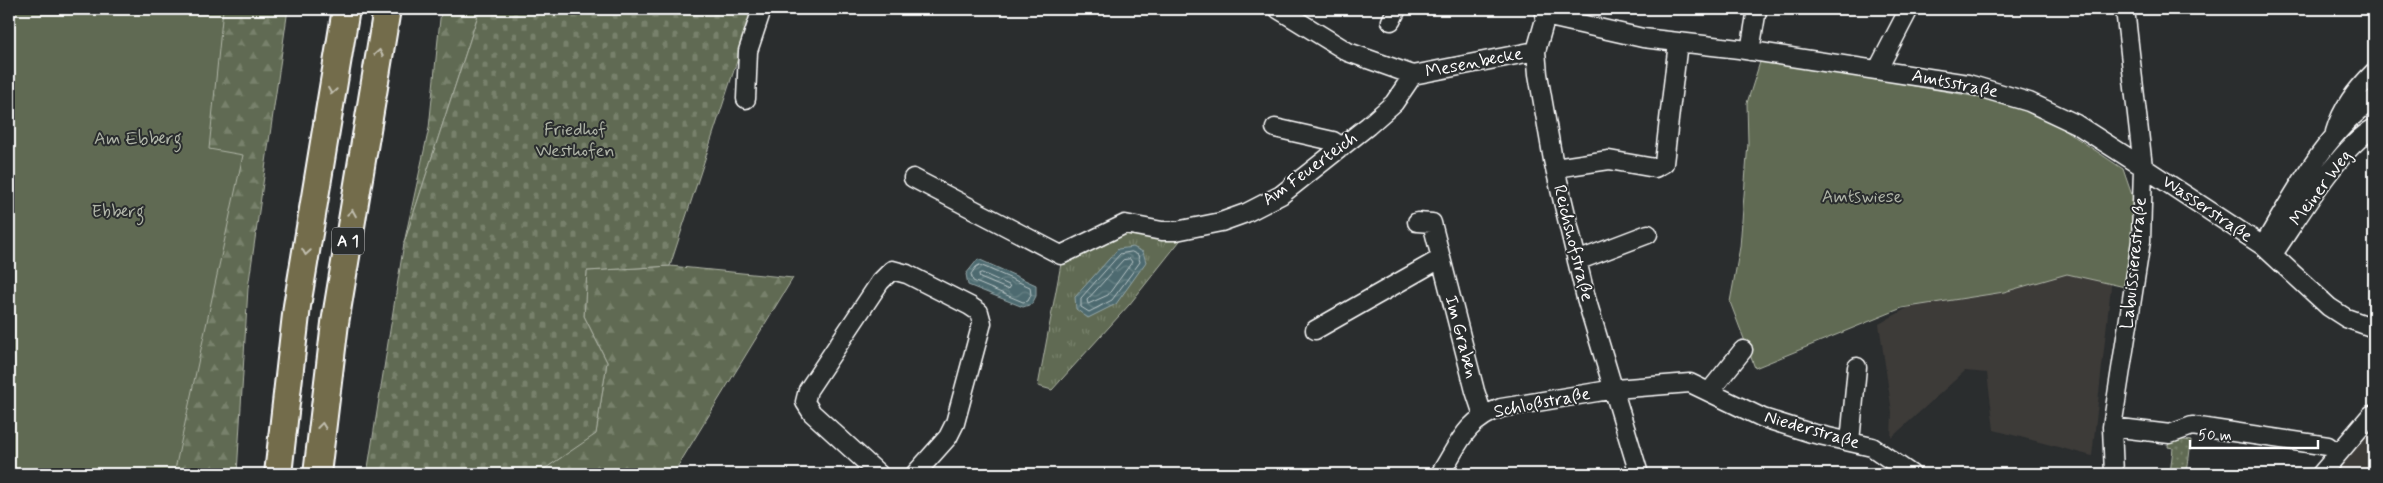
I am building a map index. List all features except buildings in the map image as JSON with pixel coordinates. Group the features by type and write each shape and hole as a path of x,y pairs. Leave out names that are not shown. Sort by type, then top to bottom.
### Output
{"highway":[{"name":"A 1","path":"278,474 297,306 346,9"},
{"name":"A 1","path":"317,474 336,314 387,9"}],"street":[{"path":"746,99 748,51 762,9"},
{"name":"Mesenbecke","path":"1278,9 1348,52 1413,75 1536,51"},
{"path":"1750,51 1757,9"},
{"path":"1878,70 1909,9"},
{"name":"Labuissierestraße","path":"2114,474 2112,427 2140,241 2143,167 2125,9"},
{"name":"Amtsstraße","path":"1546,12 1634,37 1750,51 1968,84 2029,102 2076,124 2143,167"},
{"name":"Reichshofstraße","path":"1546,12 1536,51 1538,74 1555,168 1586,298 1615,389 1639,474"},
{"path":"1555,168 1609,160 1655,168 1664,163 1678,42"},
{"name":"Wasserstraße","path":"2333,137 2340,114 2361,85 2374,72"},
{"name":"Am Feuerteich","path":"913,178 1061,255 1125,224 1162,231 1176,231 1222,222 1246,213 1280,195 1342,147 1394,103 1413,75"},
{"name":"Wasserstraße","path":"2143,167 2268,250 2310,169 2333,137 2374,99"},
{"path":"1275,128 1333,141 1342,147"},
{"name":"Meiner Weg","path":"2268,250 2334,166 2351,147 2374,128"},
{"name":"Im Graben","path":"1417,222 1432,224 1483,415"},
{"path":"1577,261 1648,234"},
{"path":"2268,250 2329,307 2346,318 2374,328"},
{"path":"1315,330 1440,259"},
{"path":"879,474 812,413 805,402 808,390 880,282 892,270 907,274 970,306 979,312 982,323 955,423 948,437 915,474"},
{"path":"1709,392 1743,350"},
{"path":"1850,442 1857,367"},
{"name":"Niederstraße","path":"1615,389 1690,382 1763,418 1872,447 1911,474"},
{"name":"Schloßstraße","path":"1440,474 1464,435 1483,415 1501,408 1615,389"},
{"path":"2321,474 2371,415"},
{"path":"2112,427 2170,434 2192,426 2328,446 2338,454"}],"shaded area":[{"path":"2065,266 2113,269 2092,456 1994,430 1987,373 1965,371 1891,438 1892,412 1879,324 1937,291"},
{"path":"2374,424 2374,474 2329,474"}],"green space":[{"name":"Ebberg","path":"9,9 288,9 248,288 237,474 9,474"},
{"name":"Ebberg","path":"9,9 223,9 209,149 243,155 174,474 9,474"},
{"path":"441,9 480,9 404,243 429,128"},
{"name":"Friedhof Westhofen","path":"480,9 754,9 670,266 587,271 584,316 607,362 596,434 537,474 367,474 404,243"},
{"name":"Amtswiese","path":"1761,59 2029,106 2123,169 2134,201 2134,289 2067,274 2004,292 1902,308 1755,368 1730,302 1740,247 1748,143 1747,103"},
{"path":"1126,232 1183,237 1129,305 1052,390 1038,386 1061,264"},
{"path":"670,266 793,278 673,474 537,474 596,433 607,362 584,316 587,271"},
{"path":"2169,438 2191,441 2187,474 2170,474 2173,448 2168,447"}],"water":[{"path":"1133,247 1143,252 1146,262 1116,304 1088,318 1076,309 1075,297 1118,249"},
{"path":"978,259 1036,285 1036,296 1032,304 1023,307 968,285 966,274"}],"park label":[{"name":"Am Ebberg","path":"138,139"}]}
